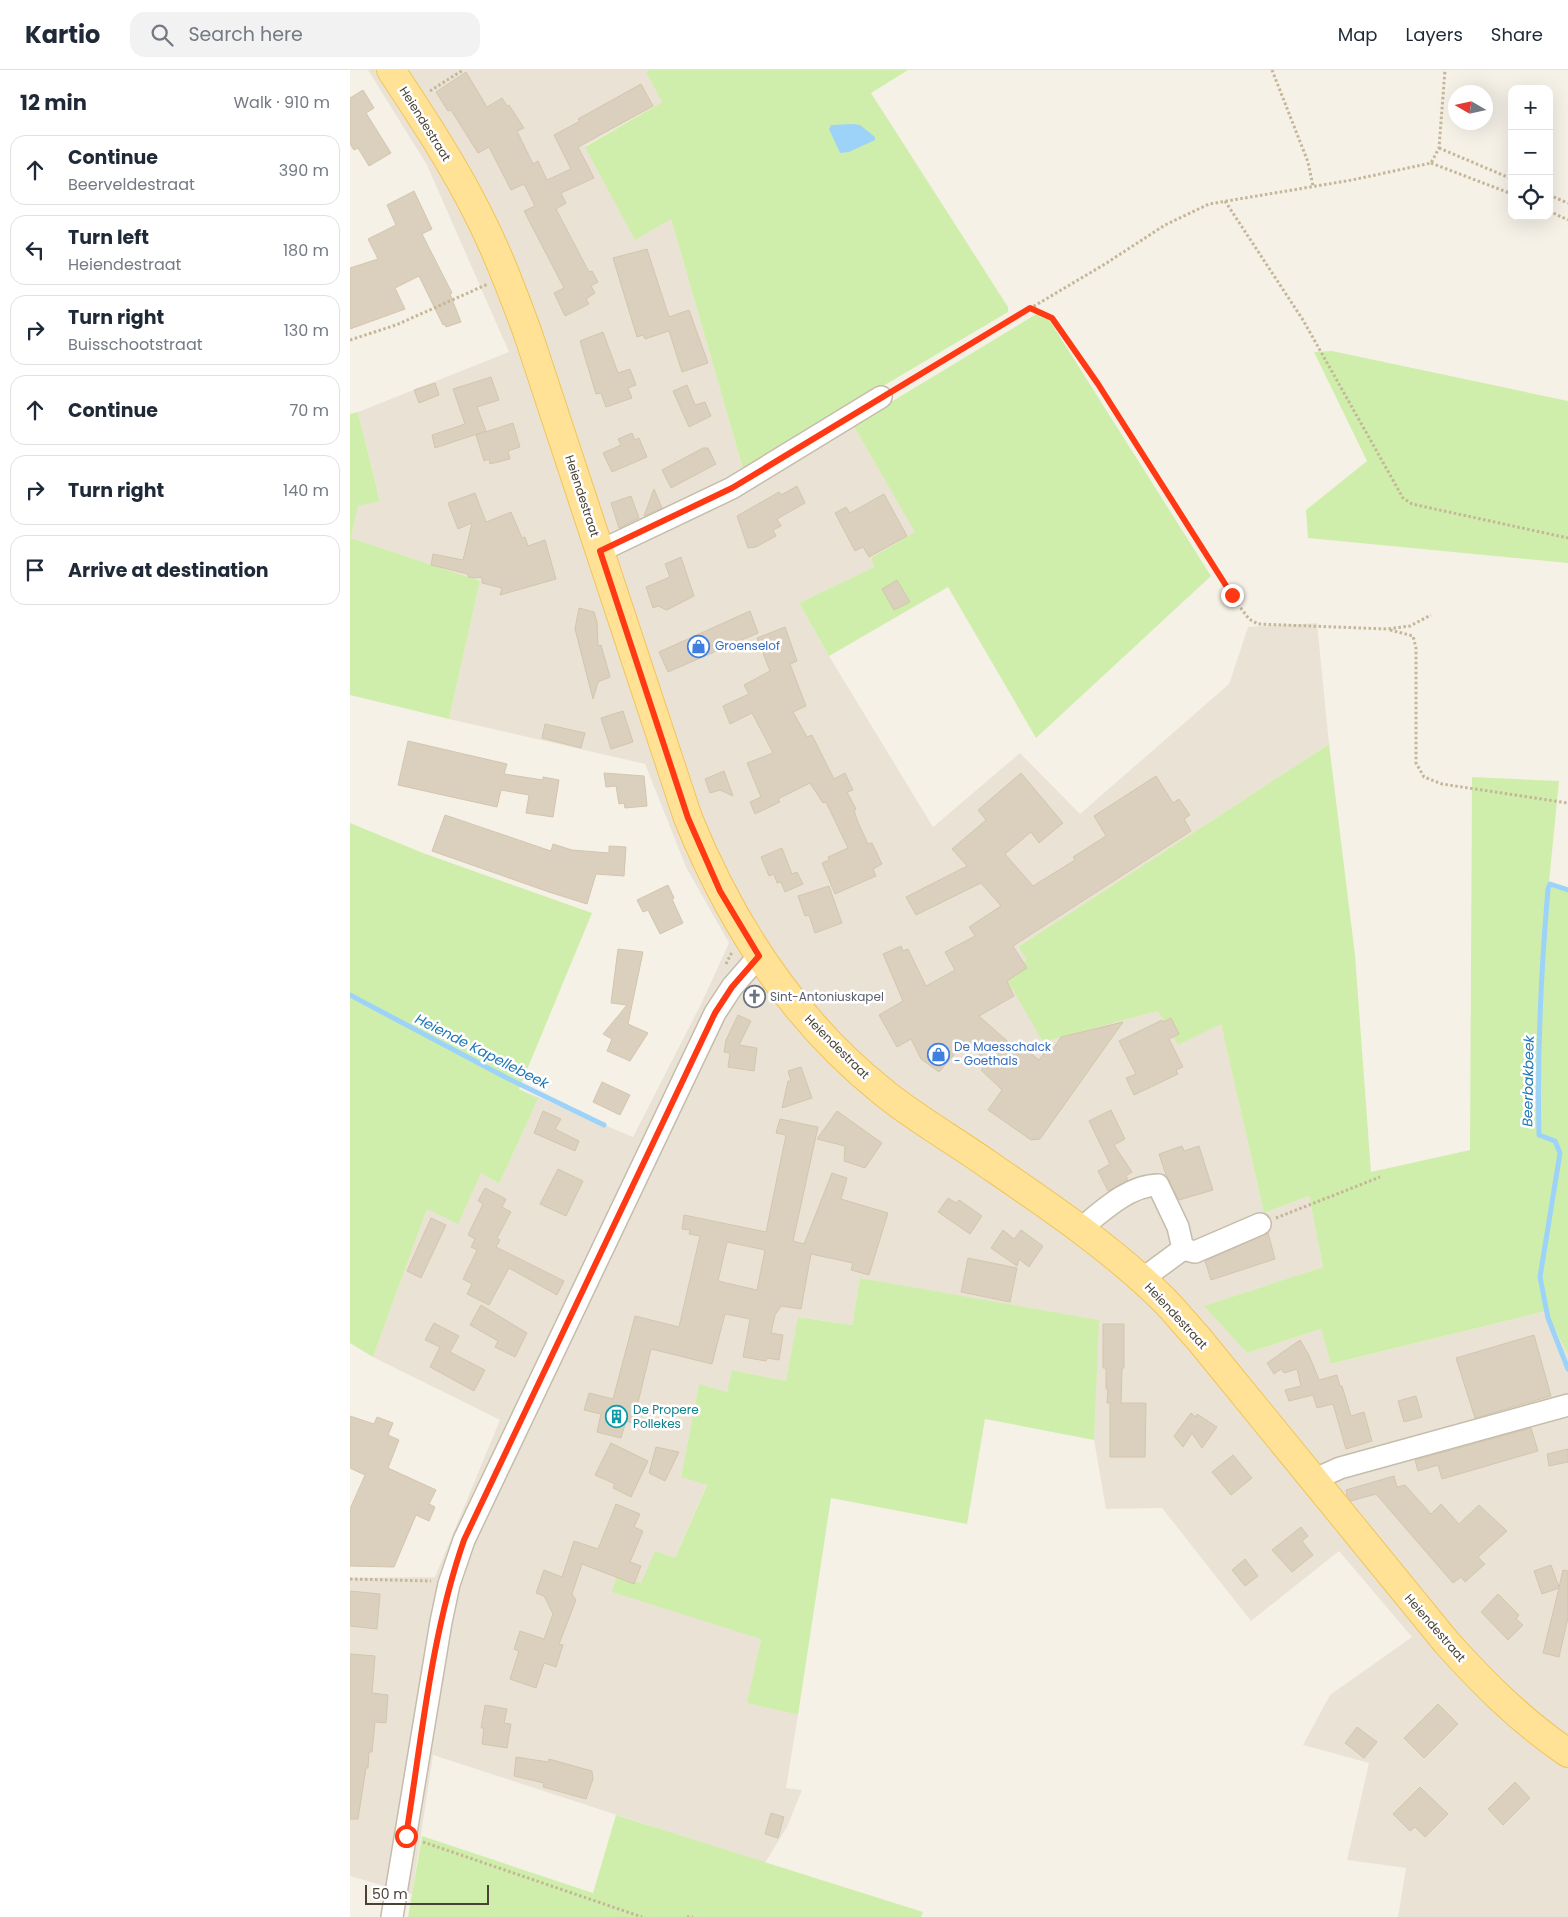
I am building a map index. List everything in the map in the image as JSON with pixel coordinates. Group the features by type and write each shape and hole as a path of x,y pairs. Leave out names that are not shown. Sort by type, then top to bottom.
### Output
{"main road":[{"name":"Heiendestraat","path":"391,70 478,213 507,276 688,818 720,891 759,956 785,993 827,1040 883,1093 1106,1249 1163,1299 1198,1338 1418,1609 1481,1682 1521,1717 1568,1753"}],"street":[{"path":"600,551 732,488 881,397"},
{"path":"392,1917 440,1622 449,1584 464,1540 715,1013 732,987 759,956"},
{"path":"1079,1230 1105,1208 1145,1185 1158,1185 1178,1227 1183,1249"},
{"path":"1141,1280 1183,1249 1196,1252 1260,1224"},
{"path":"1313,1480 1340,1468 1568,1405"}],"path":[{"path":"412,102 463,70"},
{"path":"1272,70 1308,162 1313,186"},
{"path":"1431,162 1440,148 1445,70"},
{"path":"1440,148 1508,177"},
{"path":"881,397 1105,264 1165,225 1209,204 1313,186 1431,162 1508,192"},
{"path":"1553,197 1568,203"},
{"path":"1225,201 1304,320 1403,498 1412,504 1568,538"},
{"path":"1553,213 1568,220"},
{"path":"350,340 396,325 507,276"},
{"path":"1030,308 1052,318 1098,384 1249,619 1258,624 1387,629 1410,626 1431,616"},
{"path":"1387,629 1413,636 1416,648 1416,763 1424,777 1442,784 1568,803"},
{"path":"1260,1224 1380,1177"},
{"path":"350,1579 439,1581 449,1584"},
{"path":"406,1836 642,1917"},
{"path":"687,1917 693,1917"}],"shaded area":[{"path":"368,70 650,70 647,72 662,102 585,146 671,219 743,469 853,425 916,532 871,558 874,567 799,603 933,827 1020,753 1080,814 1229,684 1248,627 1317,623 1329,744 1018,947 1027,960 1043,1042 1158,1011 1221,1023 1264,1213 1309,1196 1323,1267 1205,1306 1247,1353 1321,1329 1332,1364 1546,1311 1568,1355 1568,1917 1398,1917 1406,1868 1347,1860 1369,1763 1303,1745 1330,1695 1412,1637 1339,1551 1251,1621 1162,1508 1106,1509 1094,1440 1098,1320 860,1279 852,1325 799,1317 786,1381 733,1370 727,1392 699,1385 681,1477 707,1484 675,1558 761,1639 748,1703 798,1715 786,1788 802,1790 787,1827 765,1863 433,1755 412,1894 350,1876 350,1578 435,1577 500,1420 373,1357 427,1209 481,1173 499,1184 538,1099 519,1089 633,1137 701,1004 729,943 686,867 645,764 449,719 480,581 351,538 358,506 380,500 358,412 509,352 427,165"}],"green space":[{"path":"650,70 908,70 871,93 1008,307 1008,312 743,469 671,219 635,240 585,147 662,102 646,72"},
{"path":"1043,310 1211,576 1036,738 948,587 829,656 799,603 874,567 871,558 915,532 853,425"},
{"path":"1332,351 1568,401 1568,563 1308,538 1306,510 1367,461 1314,352"},
{"path":"358,412 380,501 358,506 351,538 480,581 449,719 350,695 350,414"},
{"path":"1329,744 1355,955 1371,1172 1470,1150 1472,777 1559,781 1549,882 1568,888 1568,1355 1546,1311 1331,1364 1321,1329 1247,1353 1204,1306 1323,1267 1309,1196 1264,1213 1221,1024 1178,1045 1158,1011 1043,1042 1005,976 1027,960 1018,947"},
{"path":"350,823 423,853 592,913 519,1089 538,1099 499,1184 481,1173 458,1224 427,1209 373,1357 350,1343"},
{"path":"860,1278 1099,1320 1094,1440 985,1419 967,1524 831,1498 798,1715 747,1703 761,1639 612,1592 617,1575 641,1583 655,1551 675,1558 707,1485 681,1477 699,1384 727,1392 732,1370 786,1381 798,1317 852,1325"},
{"path":"616,1815 923,1912 921,1917 408,1917 422,1836 593,1893"}],"water":[{"path":"831,125 860,125 875,137 875,140 849,152 840,153 829,129"}],"building":[{"path":"466,72 487,107 502,98 507,106 509,105 524,128 517,131 533,164 538,161 547,180 571,169 554,135 580,121 578,119 641,84 653,106 578,147 594,178 561,193 566,203 556,209 589,272 592,271 598,282 591,286 595,293 586,299 589,304 565,316 554,293 564,288 524,211 535,206 524,184 511,190 489,147 478,153 451,110 448,111 436,92"},
{"path":"363,90 374,108 366,113 391,153 369,166 358,148 354,150 350,144 350,98"},
{"path":"414,191 432,229 422,234 452,293 450,294 461,322 446,327 445,324 443,325 419,276 395,288 405,309 350,329 350,268 378,259 368,239 396,225 387,205"},
{"path":"647,249 669,317 689,310 708,363 682,372 669,331 645,339 643,335 637,337 613,258"},
{"path":"603,332 618,373 630,369 636,385 628,388 632,398 606,407 601,393 596,394 580,341"},
{"path":"491,377 499,400 477,407 486,431 435,448 432,435 465,424 453,389"},
{"path":"435,383 439,395 419,403 414,390"},
{"path":"687,385 695,405 705,402 711,416 689,427 673,391"},
{"path":"513,423 520,447 508,451 510,459 490,464 489,459 484,461 476,435"},
{"path":"632,433 635,440 639,438 647,457 612,472 603,453 621,445 618,439"},
{"path":"703,448 708,448 716,464 671,488 662,470"},
{"path":"797,486 805,503 777,519 781,526 773,530 776,536 756,547 748,548 737,516 779,492 781,495"},
{"path":"654,489 662,508 644,516"},
{"path":"475,493 486,522 511,512 522,538 525,537 528,546 545,540 556,579 500,595 502,588 482,583 482,577 468,577 468,574 431,565 433,554 463,560 472,523 458,529 448,503"},
{"path":"884,494 907,536 869,557 863,547 855,551 835,513 846,507 850,513"},
{"path":"631,496 639,518 619,528 611,503"},
{"path":"681,557 694,596 667,610 658,606 653,608 646,587 670,577 665,564"},
{"path":"897,580 910,602 894,610 882,589"},
{"path":"579,608 594,612 597,622 598,646 601,645 610,677 598,682 593,699 575,629"},
{"name":"Groenselof","path":"750,611 758,633 668,672 659,652"},
{"path":"785,627 797,661 790,664 806,706 793,712 807,737 812,735 834,779 845,773 853,790 847,792 856,809 854,810 857,820 868,844 872,843 882,864 873,869 876,876 835,894 822,863 829,860 828,857 848,848 826,802 823,803 810,783 778,799 780,802 755,814 750,802 761,797 747,763 773,753 752,713 730,724 723,706 749,694 744,685 770,671 757,638"},
{"path":"623,711 633,742 611,749 601,718"},
{"path":"545,724 585,733 581,748 542,738"},
{"path":"408,741 507,764 504,774 543,780 543,777 559,780 553,817 526,813 529,795 501,790 497,807 398,785"},
{"path":"724,771 733,796 720,790 710,793 705,779"},
{"path":"604,773 644,776 647,806 625,808 624,803 619,804 616,786 606,787"},
{"path":"1021,773 1063,823 1039,843 1031,832 1005,854 1033,886 1075,860 1073,857 1106,836 1094,816 1156,776 1173,803 1179,799 1190,815 1184,819 1191,831 1013,946 1027,968 1007,981 1014,996 979,1016 1014,1047 1018,1043 1039,1060 1048,1048 1052,1051 1061,1037 1123,1022 1040,1139 1031,1140 988,1110 1002,1090 981,1070 988,1062 965,1042 939,1072 921,1059 911,1039 897,1047 879,1015 903,1001 883,954 901,946 903,951 908,949 926,986 955,970 945,952 975,936 969,927 1001,906 981,883 916,915 906,897 967,866 952,849 986,820 978,810"},
{"path":"445,815 551,851 553,844 572,850 609,853 609,846 626,847 624,876 596,874 587,904 549,892 432,851"},
{"path":"782,848 792,874 797,872 803,884 785,892 781,882 777,883 774,874 769,876 761,857"},
{"path":"668,885 683,923 660,934 648,910 643,912 637,900"},
{"path":"829,886 842,923 815,933 809,915 805,916 798,896"},
{"path":"618,949 643,952 628,1024 648,1033 630,1061 607,1051 612,1039 603,1034 627,1005 611,1003"},
{"path":"738,1015 751,1021 739,1045 757,1048 754,1071 728,1067 730,1053 724,1052 726,1040"},
{"path":"1171,1018 1179,1034 1169,1039 1183,1067 1176,1070 1178,1074 1134,1095 1126,1078 1136,1074 1119,1041 1162,1020 1163,1022"},
{"path":"801,1067 812,1098 782,1108 788,1081 791,1081 788,1071"},
{"path":"602,1082 630,1095 620,1115 593,1102"},
{"path":"1111,1110 1125,1139 1114,1145 1132,1172 1126,1176 1128,1180 1108,1191 1098,1171 1110,1164 1089,1121"},
{"path":"543,1111 561,1119 555,1129 579,1141 575,1151 534,1133"},
{"path":"837,1111 882,1143 865,1168 844,1161 845,1146 817,1139"},
{"path":"780,1119 818,1127 793,1241 804,1244 832,1173 847,1178 841,1199 888,1213 869,1275 851,1270 853,1263 811,1254 801,1309 781,1306 775,1315 771,1333 783,1335 779,1360 767,1358 766,1361 743,1357 750,1319 725,1314 712,1364 651,1349 633,1423 626,1421 621,1438 597,1432 601,1414 584,1410 589,1393 613,1399 635,1316 679,1327 700,1236 689,1234 690,1230 682,1229 684,1215 766,1232 786,1135 776,1133","holes":["727,1242 765,1250 757,1290 718,1281"]},
{"path":"1182,1146 1184,1151 1199,1146 1213,1190 1179,1200 1166,1175 1159,1154"},
{"path":"558,1169 583,1181 566,1216 540,1204"},
{"path":"485,1188 506,1199 502,1207 511,1212 497,1238 500,1240 496,1247 564,1281 557,1295 509,1268 489,1305 467,1294 472,1284 463,1279 477,1250 471,1247 475,1239 468,1235 483,1204 478,1201"},
{"path":"948,1198 956,1203 959,1200 982,1216 970,1234 938,1212"},
{"path":"431,1218 446,1225 421,1278 407,1271"},
{"path":"1003,1230 1014,1239 1021,1230 1043,1246 1029,1267 1019,1259 1017,1266 991,1248"},
{"path":"1268,1233 1275,1259 1211,1280 1205,1261"},
{"path":"968,1258 1017,1268 1010,1302 961,1292"},
{"path":"481,1305 527,1333 515,1357 495,1347 498,1341 470,1325"},
{"path":"434,1323 459,1336 450,1352 485,1370 474,1391 430,1367 440,1347 425,1340"},
{"path":"1103,1324 1124,1324 1124,1368 1122,1368 1121,1403 1146,1403 1145,1457 1110,1457 1110,1403 1107,1403 1106,1368 1103,1368"},
{"path":"1534,1335 1551,1396 1475,1418 1456,1358"},
{"path":"1300,1340 1309,1355 1319,1380 1337,1375 1351,1416 1364,1412 1372,1441 1346,1449 1333,1404 1317,1408 1313,1395 1289,1401 1285,1390 1301,1386 1297,1369 1284,1373 1281,1369 1274,1374 1267,1363"},
{"path":"1416,1396 1422,1417 1404,1422 1398,1401"},
{"path":"1191,1413 1196,1417 1197,1414 1217,1427 1202,1448 1192,1433 1183,1447 1174,1436"},
{"path":"350,1416 374,1424 377,1417 393,1423 388,1435 399,1440 388,1468 436,1490 429,1504 435,1507 429,1521 416,1515 394,1567 350,1566 350,1509 365,1475 350,1468"},
{"path":"1531,1428 1538,1451 1442,1479 1438,1465 1418,1471 1415,1460"},
{"path":"611,1443 648,1461 631,1497 613,1488 615,1484 595,1475"},
{"path":"656,1447 679,1452 665,1481 649,1473"},
{"path":"1568,1449 1568,1462 1549,1466 1547,1454"},
{"path":"1233,1455 1252,1478 1231,1495 1212,1472"},
{"path":"1394,1476 1397,1487 1405,1485 1431,1514 1441,1504 1459,1524 1479,1505 1507,1531 1478,1557 1485,1564 1465,1582 1461,1577 1453,1583 1376,1494 1351,1501 1347,1496 1346,1490"},
{"path":"616,1504 640,1514 634,1527 643,1531 630,1562 641,1566 634,1584 582,1564 572,1594 576,1600 559,1644 563,1645 556,1667 544,1663 536,1688 510,1679 519,1651 514,1649 520,1631 544,1639 553,1614 544,1596 536,1593 544,1570 562,1577 574,1541 598,1549"},
{"path":"1301,1527 1308,1536 1302,1541 1313,1555 1292,1572 1272,1550"},
{"path":"1245,1559 1258,1576 1245,1586 1232,1570"},
{"path":"1551,1565 1559,1587 1563,1570 1568,1571 1568,1618 1559,1657 1543,1653 1559,1588 1542,1594 1534,1571"},
{"path":"350,1591 380,1594 377,1629 350,1626"},
{"path":"1498,1594 1519,1615 1516,1619 1523,1625 1508,1640 1481,1612"},
{"path":"350,1654 375,1656 372,1693 388,1695 386,1723 375,1722 372,1752 369,1752 368,1768 366,1768 358,1819 350,1819"},
{"path":"1438,1704 1458,1724 1424,1758 1404,1738"},
{"path":"485,1705 507,1709 504,1723 511,1724 507,1748 482,1744 484,1728 481,1728"},
{"path":"1357,1727 1377,1742 1364,1758 1345,1743"},
{"path":"516,1757 548,1762 549,1759 592,1771 593,1779 586,1799 543,1787 544,1783 514,1776"},
{"path":"1515,1782 1530,1798 1503,1825 1488,1809"},
{"path":"1420,1787 1448,1814 1425,1837 1415,1827 1410,1831 1393,1814"},
{"path":"771,1813 784,1817 778,1838 765,1834"}],"waterway":[{"name":"Beerbakbeek","path":"1568,890 1550,884 1548,889 1543,950 1539,1073 1539,1135 1555,1141 1560,1153 1540,1277 1548,1318 1568,1369"},
{"name":"Heiende Kapellebeek","path":"350,995 505,1077 604,1125"}],"place":[{"name":"Groenselof","path":"699,646"},
{"name":"Sint-Antoniuskapel","path":"754,997"},
{"name":"De Maesschalck - Goethals","path":"938,1054"},
{"name":"De Propere Pollekes","path":"617,1417"}],"route":[{"path":"406,1836 440,1622 449,1584 464,1540 715,1013 732,987 748,971 759,956 720,891 688,818 600,551 732,488 1030,308 1052,318 1098,384 1232,595"}]}
